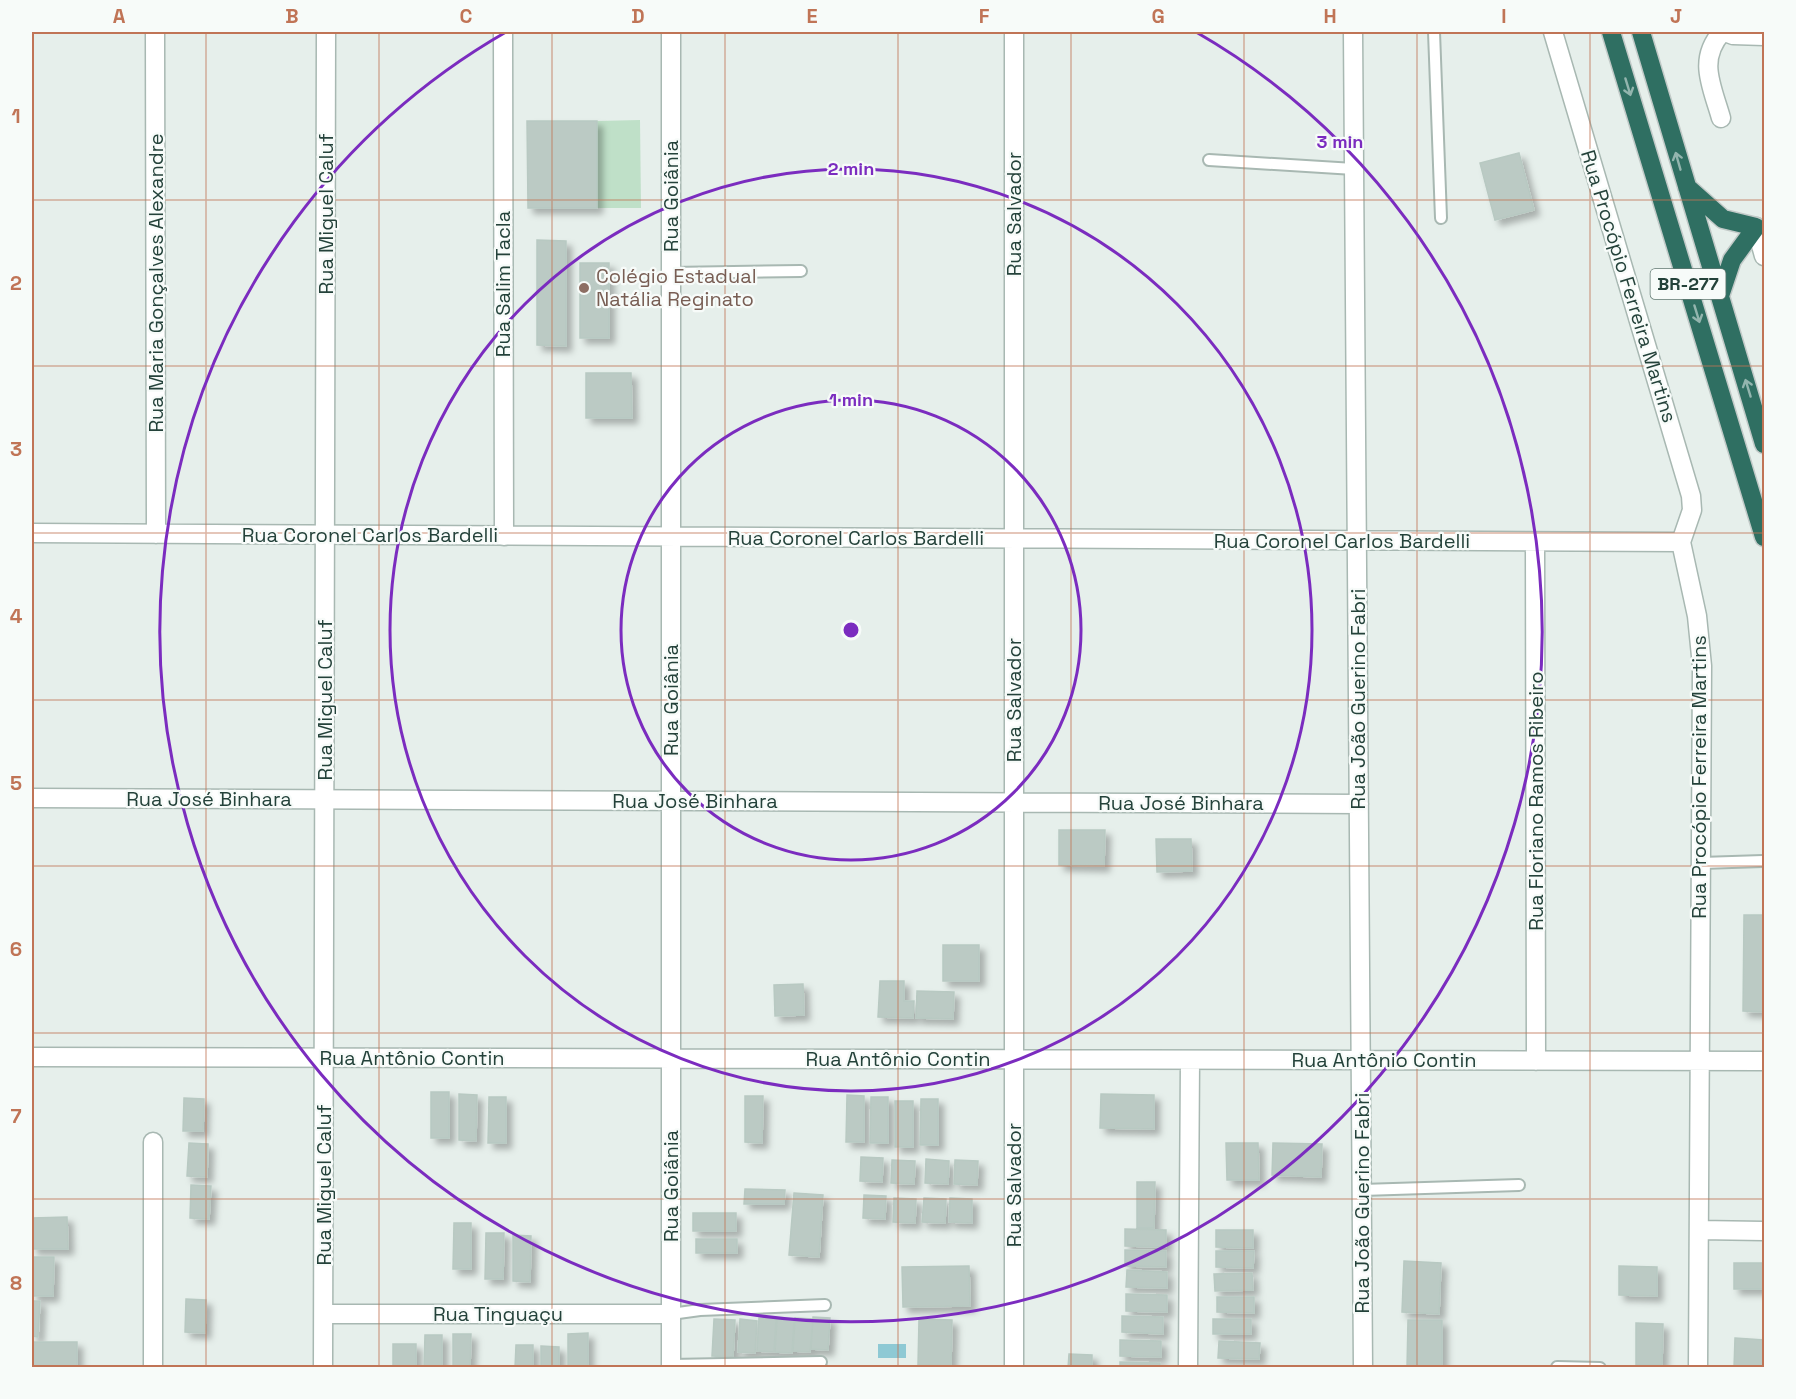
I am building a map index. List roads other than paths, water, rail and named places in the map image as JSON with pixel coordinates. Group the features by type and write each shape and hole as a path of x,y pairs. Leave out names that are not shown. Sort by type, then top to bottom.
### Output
{"highway":[{"name":"BR-277","path":"1611,32 1764,537"},
{"name":"BR-277","path":"1641,32 1685,186 1764,444"},
{"path":"1685,186 1723,219 1756,227 1732,260 1720,296"}],"street":[{"name":"Rua Maria Gonçalves Alexandre","path":"155,32 156,534"},
{"name":"Rua Miguel Caluf","path":"324,1368 326,32"},
{"name":"Rua Salim Tacla","path":"503,32 504,536"},
{"name":"Rua Goiânia","path":"671,32 671,1366"},
{"name":"Rua Salvador","path":"1014,32 1014,1368"},
{"name":"Rua João Guerino Fabri","path":"1353,32 1363,1368"},
{"name":"Rua Procópio Ferreira Martins","path":"1553,32 1691,496 1692,510 1681,542 1701,643 1698,1368"},
{"path":"1721,118 1707,63 1708,52 1724,32 1733,35 1764,36"},
{"path":"1756,227 1764,256"},
{"name":"Rua Coronel Carlos Bardelli","path":"32,533 1681,542"},
{"name":"Rua Floriano Ramos Ribeiro","path":"1536,542 1536,1061"},
{"name":"Rua José Binhara","path":"32,798 1359,804"},
{"name":"Rua Antônio Contin","path":"32,1057 1764,1061"},
{"path":"1188,1368 1190,1060"},
{"path":"153,1142 153,1368"},
{"path":"1699,1230 1764,1231"},
{"name":"Rua Tinguaçu","path":"324,1314 672,1314"}],"lane":[{"path":"1434,32 1442,218"},
{"path":"1209,160 1354,169"},
{"path":"671,273 801,271"},
{"path":"1701,863 1763,861"},
{"path":"1362,1190 1519,1185"},
{"path":"672,1314 700,1310 825,1305"},
{"path":"671,1366 821,1362"},
{"path":"1557,1366 1600,1368"}],"water":[{"path":"878,1344 906,1344 906,1358 878,1358"}],"place":[{"name":"Colégio Estadual Natália Reginato","path":"584,288"}]}
